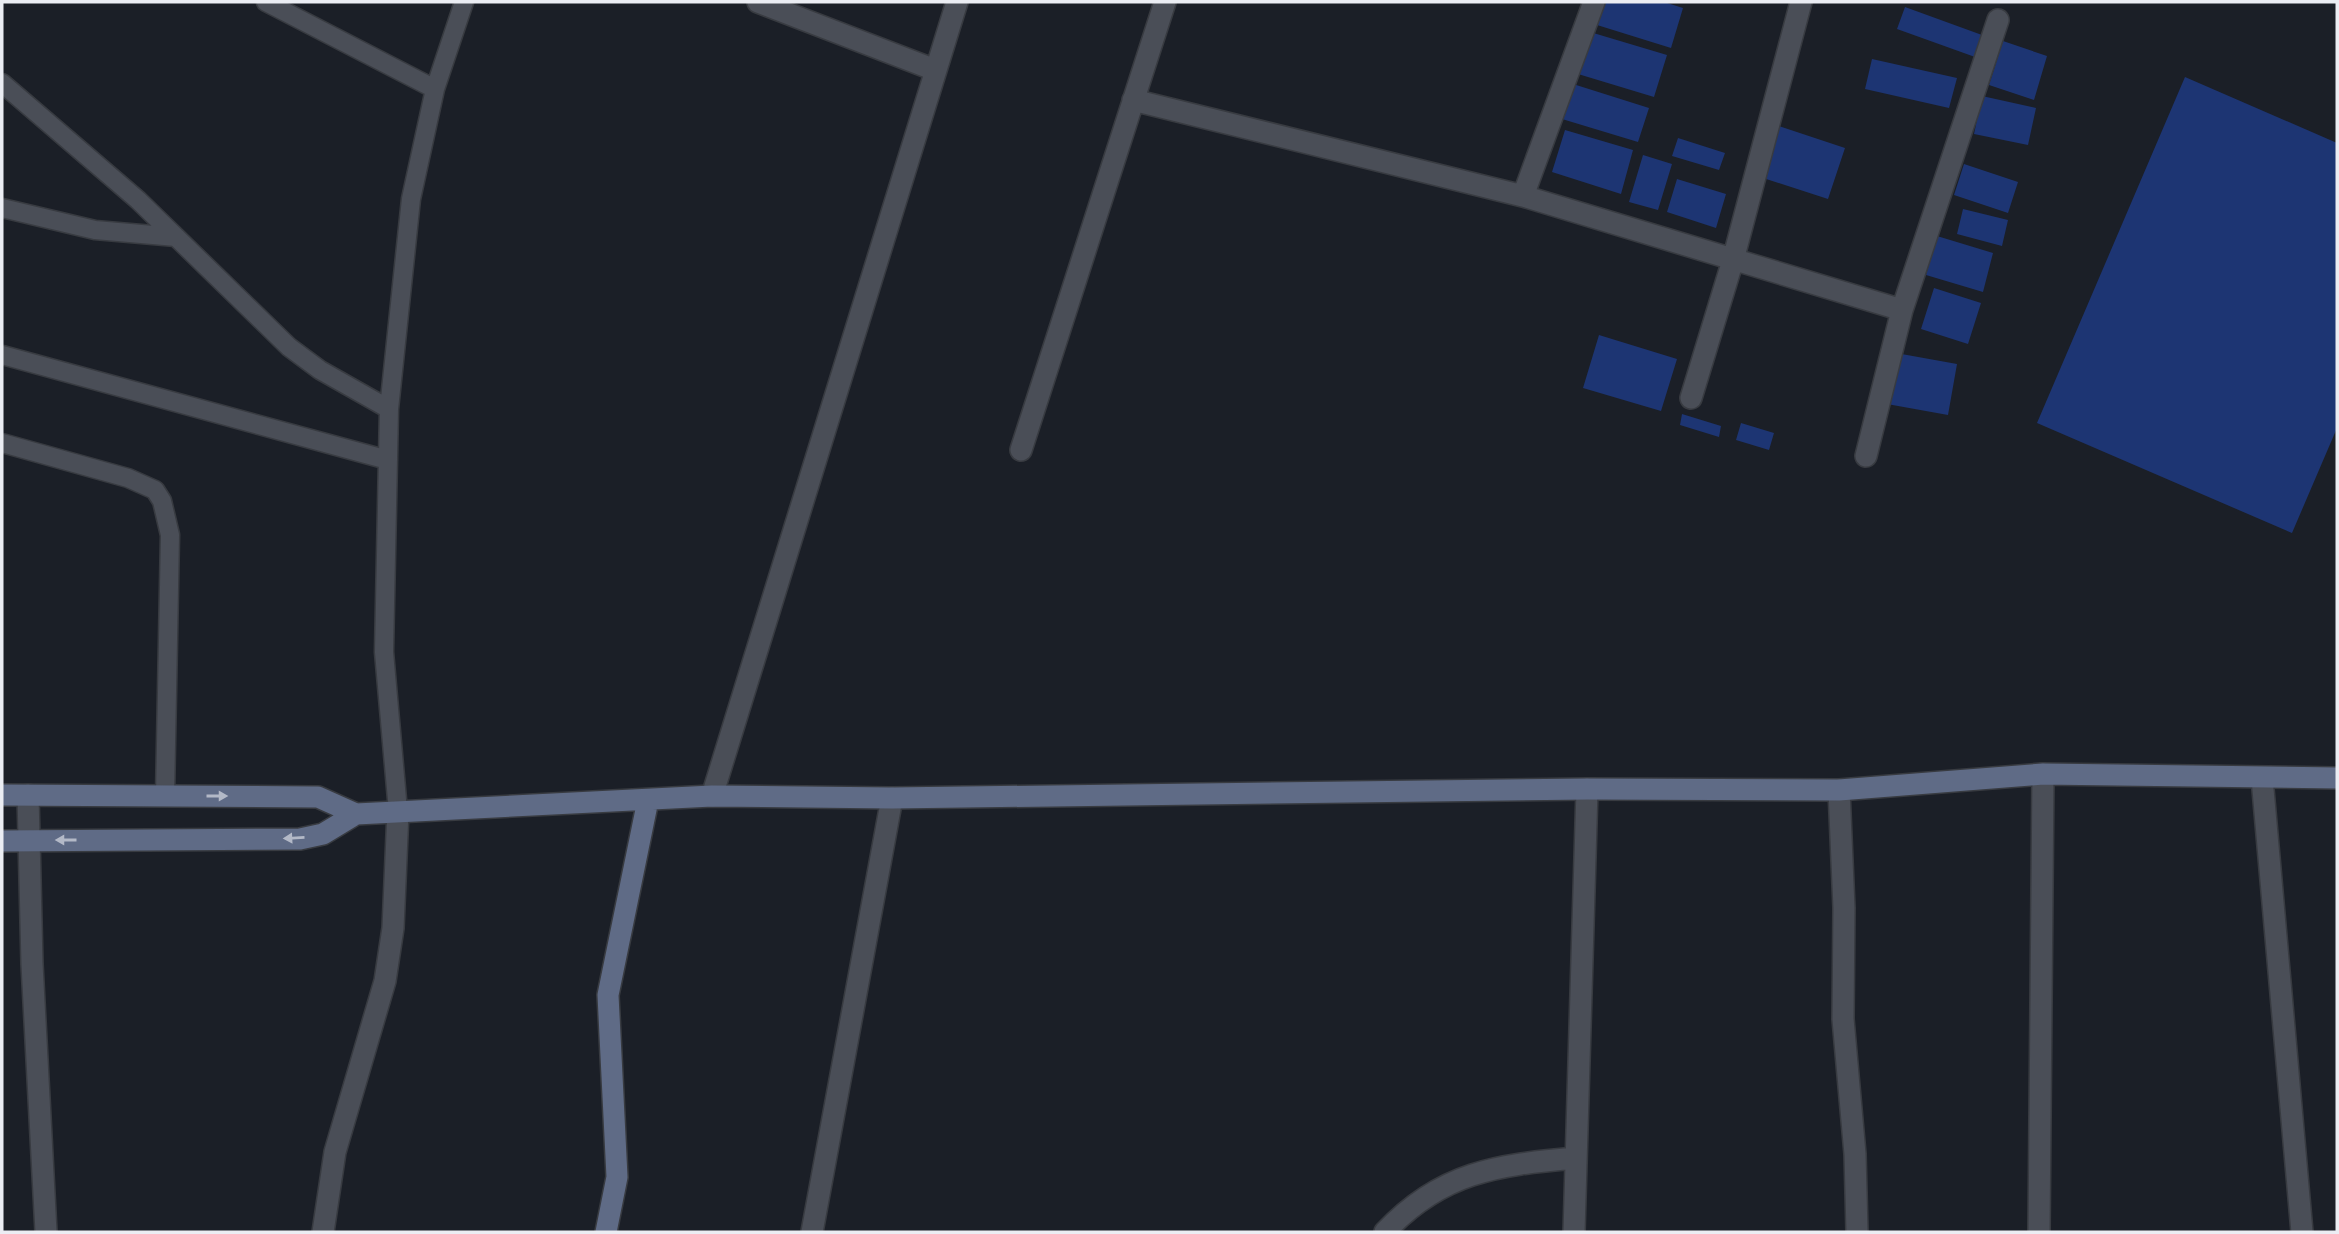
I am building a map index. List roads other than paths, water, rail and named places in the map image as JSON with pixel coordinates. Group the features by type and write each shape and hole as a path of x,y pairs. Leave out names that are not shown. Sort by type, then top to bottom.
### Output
{"main road":[{"path":"2,841 300,839 323,834 356,814 712,796 892,798 1587,789 1839,790 2043,774 2337,778"},
{"path":"2,795 318,797 356,814"},
{"path":"606,1232 617,1177 608,995 648,800"}],"street":[{"path":"758,2 936,70"},
{"path":"712,796 957,2"},
{"path":"1021,450 1165,2"},
{"path":"1523,196 1594,2"},
{"path":"1691,398 1733,260 1801,2"},
{"path":"1867,456 1902,310 1998,20"},
{"path":"1133,100 1523,196 1902,310"},
{"path":"2039,1232 2043,774"},
{"path":"2262,778 2302,1232"},
{"path":"1574,1232 1574,1158 1587,789"},
{"path":"1839,790 1844,908 1843,1019 1855,1154 1857,1232"},
{"path":"28,794 46,1232"},
{"path":"811,1232 892,798"},
{"path":"323,1232 335,1152 385,981 393,928 398,811"},
{"path":"1385,1232 1426,1197 1467,1175 1507,1164 1574,1158"}],"lane":[{"path":"265,2 435,89"},
{"path":"398,811 384,652 389,409 411,200 435,89 464,2"},
{"path":"2,83 138,200 289,347 320,370 389,409"},
{"path":"2,208 95,230 176,237"},
{"path":"2,355 388,460"},
{"path":"2,443 128,478 155,489 162,501 170,535 165,796"}]}
